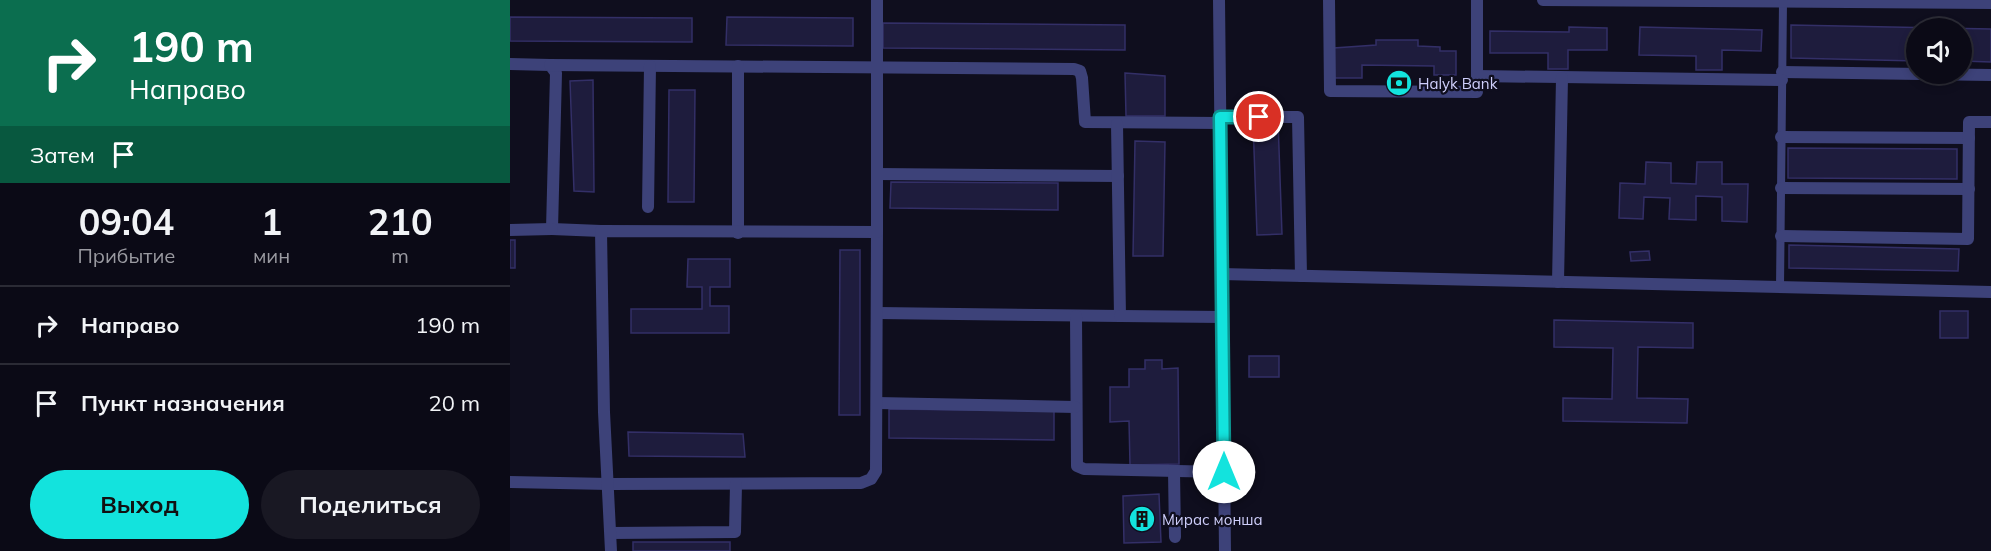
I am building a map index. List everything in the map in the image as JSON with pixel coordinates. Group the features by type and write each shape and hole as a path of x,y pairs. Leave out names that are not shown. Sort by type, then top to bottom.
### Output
{"street":[{"path":"510,482 736,484 861,483 871,480 876,471 877,403 877,0"},
{"path":"1219,0 1225,551"},
{"path":"1329,0 1330,91 1477,92 1477,0"},
{"path":"1543,0 1991,3"},
{"path":"510,64 1074,69 1080,71 1082,78 1085,122 1117,124 1298,117 1301,276"},
{"path":"550,65 556,73 552,229"},
{"path":"648,207 650,66"},
{"path":"738,66 738,233"},
{"path":"1477,76 1562,78 1991,75"},
{"path":"1558,282 1562,78"},
{"path":"1781,236 1968,239 1969,122 1991,123"},
{"path":"1117,124 1120,316"},
{"path":"1781,137 1969,138"},
{"path":"878,174 1118,176"},
{"path":"1781,188 1969,189"},
{"path":"510,230 877,232"},
{"path":"601,231 604,412 611,551"},
{"path":"1222,274 1991,292"},
{"path":"878,313 1222,317"},
{"path":"1076,316 1077,466 1083,469 1224,472"},
{"path":"877,403 1075,407"},
{"path":"1174,471 1175,537"},
{"path":"611,532 735,532 736,484"}],"lane":[{"path":"1780,287 1783,2"}],"building":[{"path":"510,17 692,18 692,42 510,41"},
{"path":"727,17 853,18 853,46 726,45"},
{"path":"883,23 1125,25 1125,50 883,48"},
{"path":"1791,25 1906,27 1906,61 1791,58"},
{"path":"1569,27 1607,28 1607,50 1568,50 1568,69 1548,69 1548,53 1490,53 1490,31 1569,32"},
{"path":"1640,27 1762,30 1761,51 1722,50 1722,70 1696,70 1696,56 1639,55"},
{"path":"1972,28 1991,29 1991,62 1972,61"},
{"path":"1376,40 1418,40 1418,46 1440,47 1440,51 1456,51 1456,75 1434,75 1434,66 1362,65 1362,78 1333,78 1334,48 1376,45"},
{"path":"1125,73 1165,76 1165,116 1126,116"},
{"path":"593,80 594,192 574,191 570,81"},
{"path":"669,90 695,90 694,202 668,202"},
{"path":"1278,120 1282,234 1257,235 1253,121"},
{"path":"1135,141 1165,142 1163,256 1133,256"},
{"path":"1788,148 1957,149 1957,179 1788,178"},
{"path":"1646,162 1671,163 1671,183 1696,184 1697,162 1722,162 1722,184 1748,184 1747,222 1722,221 1722,197 1696,196 1696,220 1669,219 1670,198 1644,197 1643,219 1619,218 1620,183 1645,184"},
{"path":"891,182 1058,183 1058,210 890,208"},
{"path":"510,240 515,240 515,268 510,268"},
{"path":"1789,245 1959,249 1958,271 1789,268"},
{"path":"840,250 860,250 860,415 839,415"},
{"path":"1649,251 1650,260 1631,261 1630,252"},
{"path":"688,259 730,259 730,287 710,287 710,306 729,306 729,333 631,333 631,309 702,309 702,287 687,287"},
{"path":"1940,311 1968,311 1968,338 1940,338"},
{"path":"1554,320 1693,323 1693,348 1638,347 1637,398 1688,399 1687,423 1563,421 1563,398 1612,399 1613,348 1554,347"},
{"path":"1249,356 1279,356 1279,377 1249,377"},
{"path":"1145,360 1162,360 1162,369 1178,368 1179,464 1130,465 1129,421 1110,422 1110,387 1129,387 1129,369 1145,369"},
{"path":"889,409 1054,411 1054,440 889,438"},
{"path":"628,432 743,434 745,457 629,456"},
{"name":"Мирас монша","path":"1159,494 1161,542 1124,543 1123,496"},
{"path":"633,542 730,542 730,551 633,551"}],"place":[{"name":"Halyk Bank","path":"1399,83"},
{"name":"Мирас монша","path":"1142,519"}],"route":[{"path":"1224,472 1220,117 1259,117"}]}
